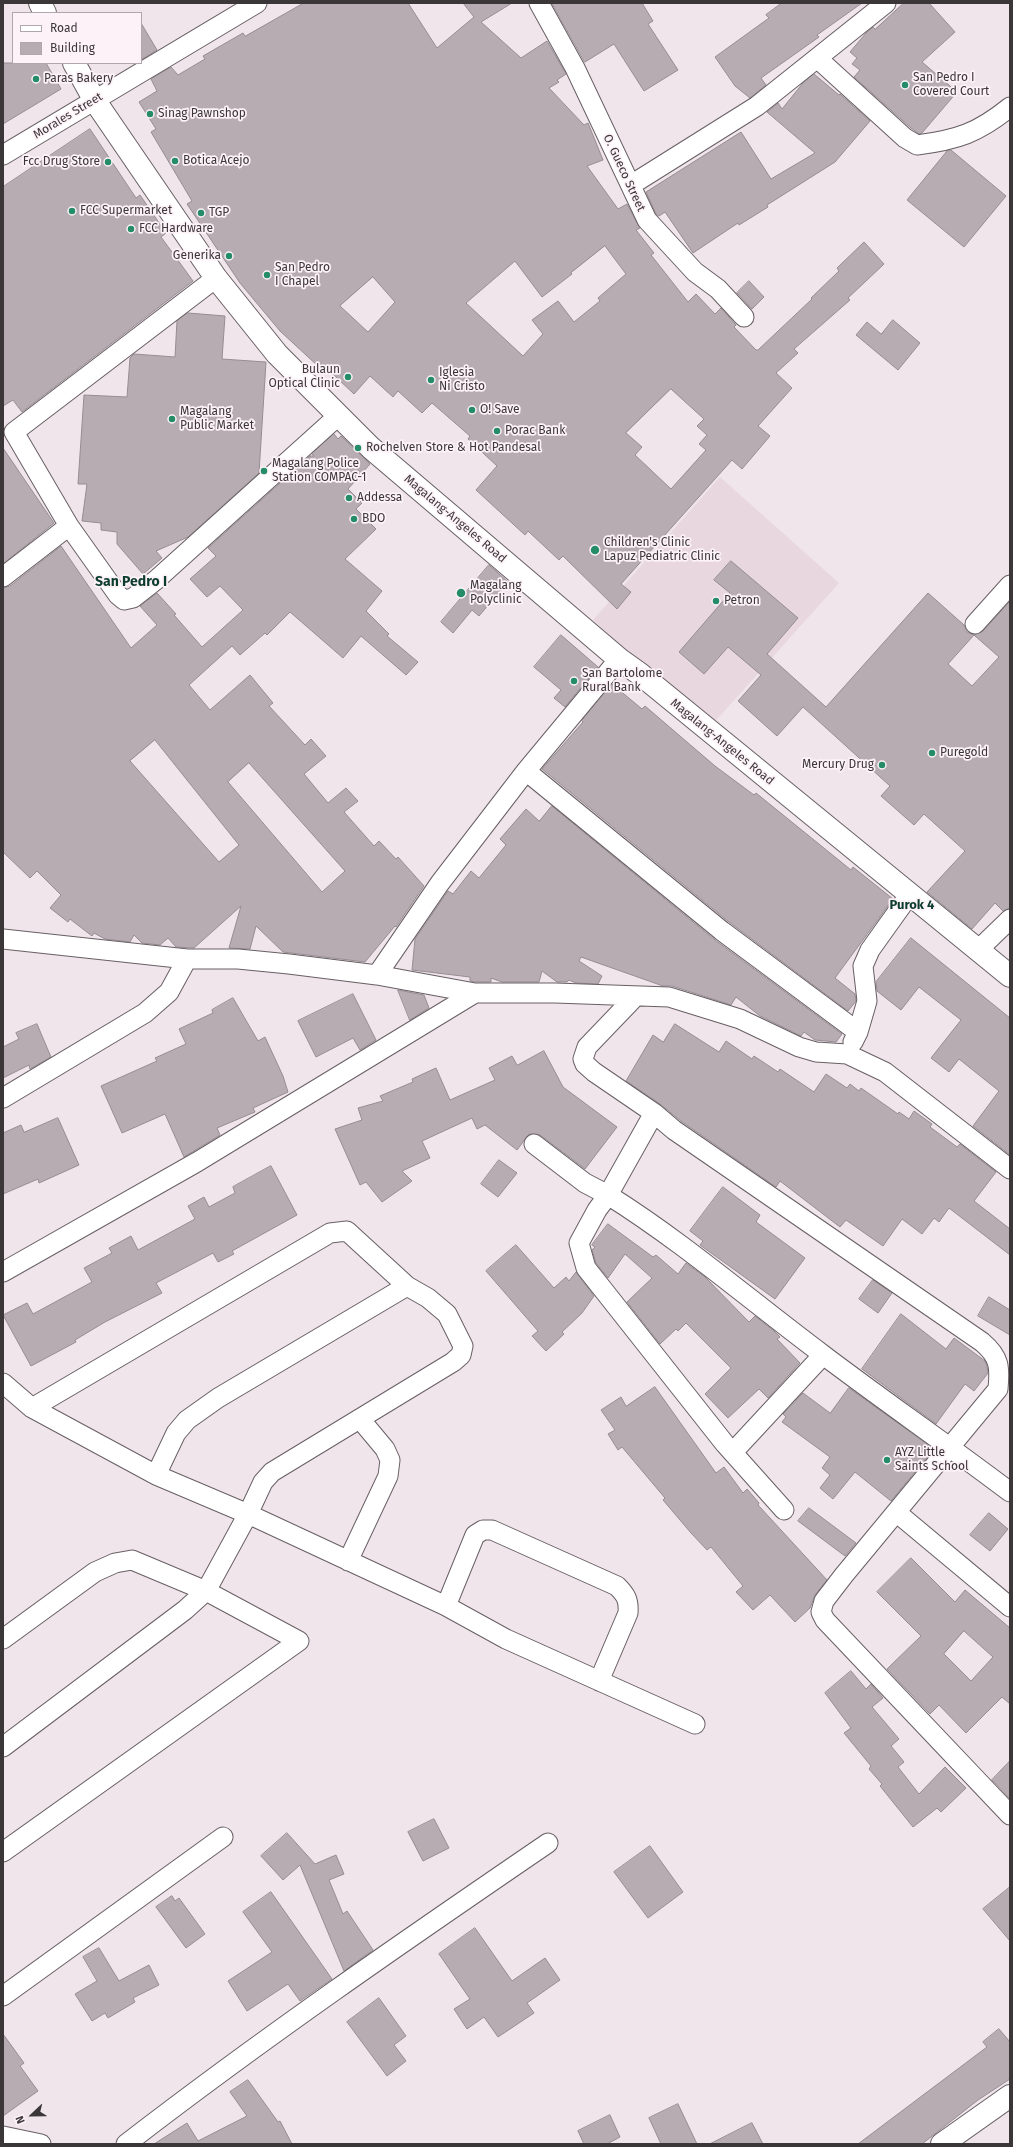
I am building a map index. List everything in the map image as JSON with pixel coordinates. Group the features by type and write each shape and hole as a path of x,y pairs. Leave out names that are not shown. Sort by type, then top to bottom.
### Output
{"main road":[{"path":"40,3 44,12"},
{"name":"Magalang-Angeles Road","path":"75,64 95,101 216,278 277,354 338,416 371,448 619,659 640,674 1010,976"},
{"path":"942,2144 1010,2096"}],"street":[{"name":"Morales Street","path":"3,155 257,3"},
{"name":"O. Gueco Street","path":"538,3 575,68 647,220 695,272 718,289 744,317"},
{"path":"631,186 757,106 886,3"},
{"path":"816,58 905,138 917,145 941,142 967,134 987,126 1010,108"},
{"path":"216,278 8,431 69,526 118,595 124,600 133,598 156,580 338,416"},
{"path":"3,577 69,526"},
{"path":"975,624 1010,585"},
{"path":"377,975 440,883 526,771 619,659"},
{"path":"526,771 722,931 858,1032"},
{"path":"847,1054 858,1032 867,1001 863,966 870,950 910,894"},
{"path":"978,950 1010,920"},
{"path":"3,939 187,959 238,959 377,975 475,993 555,993 634,998 669,998 700,1005 740,1019 800,1047 816,1052 847,1054 884,1072 1010,1169"},
{"path":"3,1098 145,1013 169,992 187,959"},
{"path":"3,1272 197,1162 475,993"},
{"path":"634,998 587,1047 583,1059 585,1064 594,1072 654,1113 674,1130 991,1350 999,1365 998,1389 824,1601 821,1612 825,1620 1010,1815"},
{"path":"654,1113 579,1243 586,1268 733,1452 784,1510"},
{"path":"534,1144 585,1182 608,1195 653,1225 823,1355 950,1446 1010,1492"},
{"path":"3,1747 185,1610 206,1591 248,1514 263,1482 272,1472 453,1362 461,1355 463,1346 447,1314 428,1298 407,1286 347,1231 330,1233 32,1408"},
{"path":"156,1475 176,1433 187,1420 218,1398 407,1286"},
{"path":"733,1452 823,1355"},
{"path":"3,1383 32,1408 156,1475 248,1514 446,1606 506,1638 695,1724"},
{"path":"348,1561 388,1476 390,1460 385,1449 360,1419"},
{"path":"896,1512 1010,1607"},
{"path":"446,1606 476,1535 484,1530 492,1530 617,1586 625,1594 629,1601 628,1613 599,1681"},
{"path":"3,1638 95,1572 115,1563 132,1560 206,1591 299,1641 3,1852"},
{"path":"3,1996 223,1837"},
{"path":"126,2144 200,2087 436,1920 548,1843"},
{"path":"3,2136 41,2144"}],"shaded area":[{"name":"Petron","path":"720,477 839,583 711,726 593,620"}],"building":[{"path":"304,3 408,3 437,48 474,17 463,3 512,3 481,22 521,58 547,41 566,74 557,80 559,82 549,88 584,125 588,123 603,160 587,166 618,209 627,204 640,228 636,230 654,253 651,255 688,302 696,294 715,314 721,308 736,325 734,327 756,350 758,350 812,299 811,298 839,271 837,268 864,242 884,264 848,298 850,300 794,349 798,353 776,373 792,388 758,426 770,436 742,469 732,460 621,584 631,592 617,609 563,556 559,560 528,531 525,535 476,490 497,466 468,439 470,436 432,403 422,413 398,391 393,397 370,376 354,394 322,364 319,367 280,331 240,283 187,204 192,201 151,132 156,129 139,102 157,91 151,79 171,67 178,75 205,59 203,56 243,33 245,36","holes":["605,246 626,274 598,298 600,301 574,322 558,301 532,320 543,334 523,356 466,303 515,261 542,297","373,277 395,302 368,332 340,306","671,389 704,419 697,426 707,435 699,444 706,450 671,489 635,455 642,447 626,433"]},
{"path":"552,3 642,3 653,21 648,24 678,70 644,91 614,44 585,62"},
{"path":"782,3 862,3 817,35 819,37 761,78 766,85 750,98 735,86 715,57 769,18 766,15"},
{"name":"San Pedro I Covered Court","path":"904,3 929,3 955,32 922,62 957,92 922,133 919,134 854,77 860,70 852,64 857,58 850,52 867,32 873,27 875,29"},
{"path":"142,25 157,50 142,59"},
{"path":"3,63 47,64 61,89 3,124"},
{"path":"814,74 839,95 840,94 870,121 835,162 767,205 768,207 739,225 738,223 693,253 665,212 659,216 656,214 646,192 741,132 771,179 815,153 767,112 778,103 782,109 803,83"},
{"path":"90,129 136,198 140,195 166,233 161,237 193,281 22,412 13,400 3,406 3,187"},
{"path":"951,150 1006,196 964,247 907,200 947,151"},
{"path":"749,281 764,297 752,309 737,293"},
{"name":"Magalang Public Market","path":"188,313 225,316 222,359 266,362 259,473 188,537 156,551 162,558 143,574 117,544 117,532 101,530 101,523 82,521 87,484 78,484 84,395 127,397 130,358 134,354 175,357 177,321"},
{"path":"893,320 920,343 898,370 856,335 867,322 881,334"},
{"path":"334,434 338,439 341,436 370,464 348,489 362,503 356,509 376,529 345,559 382,591 366,611 389,634 387,636 418,662 406,675 361,636 343,658 290,612 267,635 265,633 240,655 232,646 189,685 210,710 250,675 273,703 269,706 305,745 311,739 326,756 304,774 328,803 346,788 358,801 344,812 374,846 379,841 396,859 398,857 424,886 396,927 395,926 365,962 283,952 256,926 250,949 229,948 241,906 194,948 176,947 168,938 160,945 142,943 134,935 130,942 105,939 94,933 92,936 70,919 68,922 50,908 61,895 37,871 30,878 3,852 3,588 10,586 61,546 131,648 157,625 140,606 157,593 202,647 243,610 220,586 207,597 190,579 216,556 208,548 310,456 314,456 312,454","holes":["155,740 239,845 219,862 130,761","249,763 345,871 322,892 228,782"]},
{"path":"3,448 54,523 4,563 3,562"},
{"name":"Puregold","path":"731,561 798,618 767,654 826,707 928,593 964,625 967,632 974,635 983,631 1010,601 1010,908 1003,911 995,903 972,929 927,892 965,851 924,814 914,825 881,796 890,786 803,707 777,736 738,701 761,675 728,647 704,674 679,652 730,593 714,580","holes":["974,635 999,657 972,686 948,664"]},
{"path":"489,565 508,582 479,616 472,610 453,633 441,622"},
{"name":"San Bartolome Rural Bank","path":"561,635 598,667 565,707 554,698 561,690 534,667"},
{"path":"612,684 642,709 645,706 715,766 754,795 756,793 851,870 853,867 893,899 835,978 855,994 856,1001 848,1011 729,922 542,769 583,722 582,721"},
{"path":"552,806 715,940 842,1034 836,1042 815,1040 804,1032 801,1036 760,1016 736,997 731,1005 672,986 663,986 581,957 579,961 602,976 598,984 576,983 569,980 567,982 557,982 542,971 539,982 502,982 491,978 491,982 476,982 470,981 470,977 412,970 415,939 448,891 453,894 471,871 479,878 506,845 500,839 526,809 539,821"},
{"path":"911,938 1010,1018 1010,1155 973,1126 999,1091 959,1059 949,1072 931,1058 961,1020 919,987 901,1010 877,991 876,982"},
{"path":"398,990 424,995 429,1008 410,1020"},
{"path":"353,994 376,1040 360,1050 353,1038 316,1057 298,1021"},
{"path":"233,998 258,1041 265,1037 283,1076 288,1092 253,1108 255,1112 217,1128 220,1135 184,1157 165,1114 122,1133 101,1086 157,1061 155,1058 186,1044 179,1029 213,1013 212,1010"},
{"path":"37,1024 51,1057 30,1069 29,1065 3,1078 3,1047 19,1039 16,1033"},
{"path":"675,1024 719,1052 726,1041 752,1059 754,1056 778,1072 780,1069 814,1092 826,1074 847,1088 850,1084 859,1091 861,1088 898,1114 899,1112 909,1119 914,1111 932,1124 930,1127 957,1147 960,1144 996,1172 974,1201 1010,1229 1010,1255 949,1208 939,1222 934,1218 922,1234 902,1219 883,1246 846,1220 840,1227 780,1181 776,1187 626,1081 653,1035 663,1042"},
{"path":"544,1051 563,1087 617,1127 585,1169 540,1135 529,1134 517,1150 485,1125 477,1129 472,1118 422,1141 430,1158 402,1171 412,1181 382,1202 366,1182 360,1185 335,1129 362,1120 358,1108 383,1101 380,1096 413,1082 412,1079 436,1068 450,1100 495,1080 489,1068 512,1056 517,1065"},
{"path":"58,1118 79,1165 39,1183 38,1179 3,1194 3,1133 21,1125 24,1132"},
{"path":"499,1160 517,1173 498,1197 481,1184"},
{"path":"271,1166 297,1215 232,1251 234,1254 218,1262 213,1253 156,1283 162,1293 105,1322 75,1340 76,1342 31,1366 3,1315 27,1303 33,1314 92,1282 84,1268 112,1253 109,1248 131,1236 138,1250 195,1219 188,1206 204,1197 209,1207 235,1193 233,1187"},
{"path":"723,1187 760,1215 756,1222 805,1258 775,1299 700,1245 703,1241 690,1231"},
{"path":"608,1224 653,1257 656,1255 678,1274 686,1263 705,1277 749,1322 755,1316 774,1331 780,1337 777,1339 800,1363 768,1398 759,1389 728,1418 705,1394 731,1368 686,1323 678,1331 676,1329 660,1344 627,1302 652,1278 625,1254 608,1278 596,1263 592,1250 595,1247 592,1245"},
{"path":"516,1245 554,1288 566,1277 569,1281 576,1272 594,1296 582,1313 562,1332 564,1334 546,1351 532,1336 538,1331 486,1271"},
{"path":"873,1280 892,1293 878,1313 859,1299"},
{"path":"989,1297 1010,1310 1010,1335 978,1316"},
{"path":"901,1314 946,1349 954,1338 985,1361 987,1366 988,1373 974,1391 965,1384 936,1424 862,1369"},
{"path":"655,1387 716,1473 724,1467 743,1493 747,1489 759,1503 758,1505 827,1580 815,1595 810,1608 795,1622 770,1595 753,1610 736,1592 743,1586 711,1547 707,1550 691,1533 663,1500 665,1498 622,1447 618,1450 608,1434 615,1430 601,1410 621,1397 626,1406"},
{"path":"849,1388 934,1449 891,1501 855,1472 833,1499 820,1488 830,1475 822,1468 830,1457 782,1422 786,1417 783,1414 803,1393 830,1413"},
{"path":"809,1508 856,1543 845,1556 798,1521"},
{"path":"989,1513 1008,1529 990,1551 970,1535"},
{"path":"911,1558 955,1602 965,1590 1010,1628 1010,1704 1002,1697 966,1733 939,1705 930,1714 887,1669 921,1636 877,1592","holes":["964,1631 993,1657 971,1681 944,1654"]},
{"path":"851,1671 866,1689 871,1684 883,1698 872,1707 899,1739 891,1746 904,1762 898,1767 919,1794 945,1767 966,1788 941,1812 937,1808 913,1827 880,1786 882,1784 869,1769 871,1766 844,1733 851,1728 825,1693"},
{"path":"1010,1761 1010,1799 992,1780"},
{"path":"434,1819 449,1848 423,1861 408,1832"},
{"path":"287,1833 315,1864 336,1855 344,1874 329,1880 343,1914 347,1911 373,1950 344,1971 300,1865 283,1880 261,1856"},
{"path":"650,1846 683,1892 648,1918 614,1872"},
{"path":"1010,1887 1010,1941 983,1909"},
{"path":"271,1892 332,1979 300,2001 288,1984 247,2011 228,1981 272,1952 243,1912"},
{"path":"172,1896 175,1901 179,1898 205,1934 186,1948 156,1907"},
{"path":"475,1928 512,1981 545,1958 560,1980 527,2003 534,2013 498,2037 484,2017 467,2029 454,2009 470,1999 439,1954"},
{"path":"99,1948 119,1981 149,1965 159,1985 133,1998 135,2002 108,2018 105,2013 92,2021 75,1994 97,1981 83,1957"},
{"path":"379,1998 406,2036 394,2045 406,2061 387,2076 347,2022"},
{"path":"999,2029 1010,2042 1010,2079 978,2100 922,2144 858,2144 987,2047 983,2042"},
{"path":"3,2034 24,2063 20,2066 38,2091 3,2116"},
{"path":"248,2080 278,2122 280,2121 292,2144 154,2144 187,2123 198,2141 247,2116 230,2092"},
{"path":"678,2104 697,2144 661,2144 649,2118"},
{"path":"610,2115 620,2137 607,2144 584,2144 578,2131"},
{"path":"752,2123 763,2144 710,2144"}],"place":[{"name":"Paras Bakery","path":"36,79"},
{"name":"San Pedro I Covered Court","path":"905,85"},
{"name":"Sinag Pawnshop","path":"150,114"},
{"name":"Botica Acejo","path":"175,161"},
{"name":"Fcc Drug Store","path":"108,162"},
{"name":"FCC Supermarket","path":"72,211"},
{"name":"TGP","path":"201,213"},
{"name":"FCC Hardware","path":"131,229"},
{"name":"Generika","path":"229,256"},
{"name":"San Pedro I Chapel","path":"267,275"},
{"name":"Bulaun Optical Clinic","path":"348,377"},
{"name":"Iglesia Ni Cristo","path":"431,380"},
{"name":"O! Save","path":"472,410"},
{"name":"Magalang Public Market","path":"172,419"},
{"name":"Porac Bank","path":"497,431"},
{"name":"Rochelven Store & Hot Pandesal","path":"358,448"},
{"name":"Magalang Police Station COMPAC-1","path":"264,471"},
{"name":"Addessa","path":"349,498"},
{"name":"BDO","path":"354,519"},
{"name":"Children's Clinic Lapuz Pediatric Clinic","path":"595,550"},
{"name":"Magalang Polyclinic","path":"461,593"},
{"name":"Petron","path":"716,601"},
{"name":"San Bartolome Rural Bank","path":"574,681"},
{"name":"Puregold","path":"932,753"},
{"name":"Mercury Drug","path":"882,765"},
{"name":"AYZ Little Saints School","path":"887,1460"}],"district":[{"name":"San Pedro I","path":"131,582"},
{"name":"Purok 4","path":"912,905"}]}
